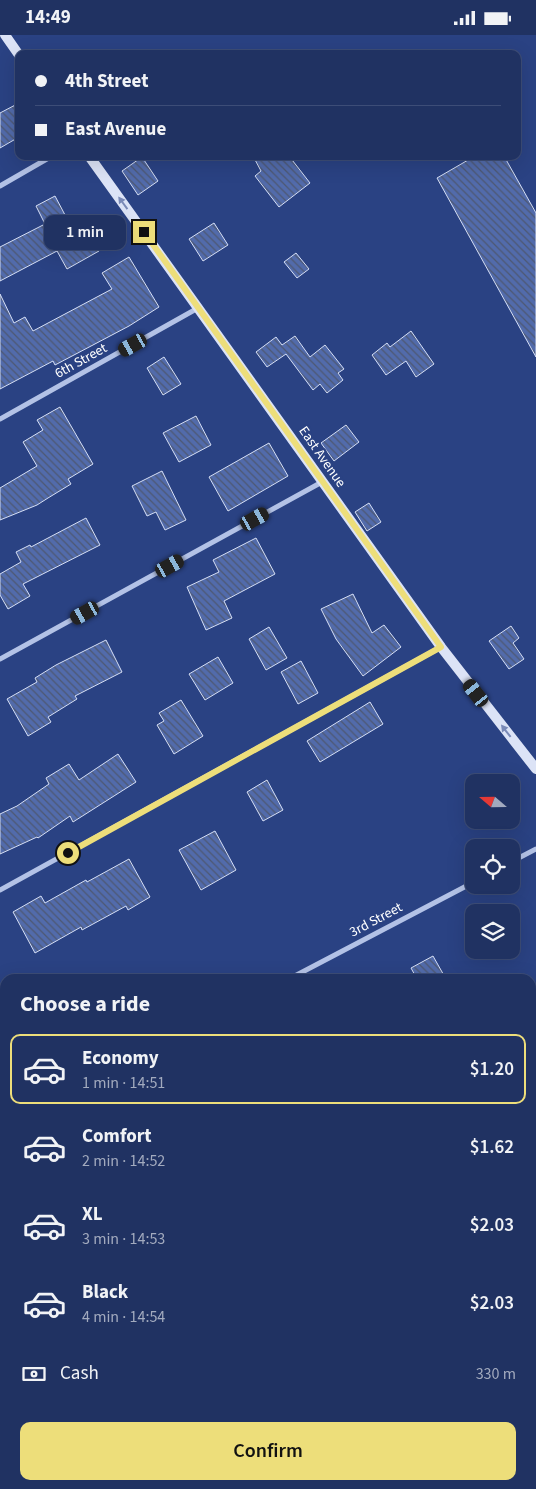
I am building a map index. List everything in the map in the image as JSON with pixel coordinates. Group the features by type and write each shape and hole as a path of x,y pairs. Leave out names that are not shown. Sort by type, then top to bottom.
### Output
{"main road":[{"path":"5,35 16,50"},
{"name":"East Avenue","path":"92,160 441,647 536,769"}],"street":[{"path":"0,186 45,160"},
{"name":"6th Street","path":"0,419 199,308"},
{"path":"0,659 322,481"},
{"path":"0,890 441,647"},
{"path":"520,857 536,849"},
{"name":"3rd Street","path":"299,974 465,887"}],"building":[{"path":"15,105 15,139 0,148 0,113"},
{"path":"138,160 144,160 158,181 138,195 122,171"},
{"path":"255,160 292,160 310,183 279,207 255,176 261,171"},
{"path":"468,160 506,160 536,213 536,357 437,178"},
{"path":"55,196 74,232 85,225 99,251 67,269 57,251 0,281 0,247 45,224 36,206"},
{"path":"214,223 228,245 203,261 189,239"},
{"path":"296,253 309,269 297,278 284,262"},
{"path":"129,257 159,307 129,326 55,365 53,361 0,389 0,294 14,323 25,317 33,331 112,289 102,273"},
{"path":"411,331 434,364 416,377 406,361 386,375 372,355 387,343 390,347"},
{"path":"295,336 310,357 325,345 344,369 338,373 343,380 327,393 320,384 313,390 286,354 267,367 256,352 276,337 282,345"},
{"path":"164,357 181,384 163,395 147,368"},
{"path":"60,407 93,464 68,479 71,484 37,505 0,520 0,488 37,466 23,442 43,430 37,420"},
{"path":"196,416 211,445 179,462 163,433"},
{"path":"346,425 359,442 334,461 321,443"},
{"path":"269,443 288,476 228,511 209,477"},
{"path":"162,471 186,520 165,530 156,512 147,516 132,486"},
{"path":"369,503 381,522 367,531 355,512"},
{"path":"86,518 100,545 23,584 30,596 8,609 0,595 0,574 21,562 16,552 30,545 31,547"},
{"path":"256,538 275,574 224,601 232,618 206,630 187,587 219,572 213,560"},
{"path":"353,594 372,633 384,625 401,647 363,676 336,639 321,609"},
{"path":"511,626 519,638 513,643 524,659 509,669 489,641"},
{"path":"269,627 287,658 266,670 249,639"},
{"path":"106,640 122,672 75,696 77,699 48,717 51,722 28,736 7,699 37,682 35,678 56,665"},
{"path":"218,657 233,683 205,700 189,674"},
{"path":"301,661 318,693 298,704 281,672"},
{"path":"181,700 203,736 174,754 157,725 164,721 159,713"},
{"path":"370,702 383,724 320,762 307,741"},
{"path":"118,754 136,782 73,822 70,816 38,838 0,854 0,814 17,806 49,784 46,778 69,764 79,780"},
{"path":"267,780 283,810 263,821 247,792"},
{"path":"215,831 236,870 201,890 179,850"},
{"path":"129,859 150,897 128,910 126,906 82,930 81,927 35,953 13,912 41,896 45,903"},
{"path":"433,956 443,974 414,974 411,968"}],"route":[{"path":"68,853 441,647 144,232"}]}
